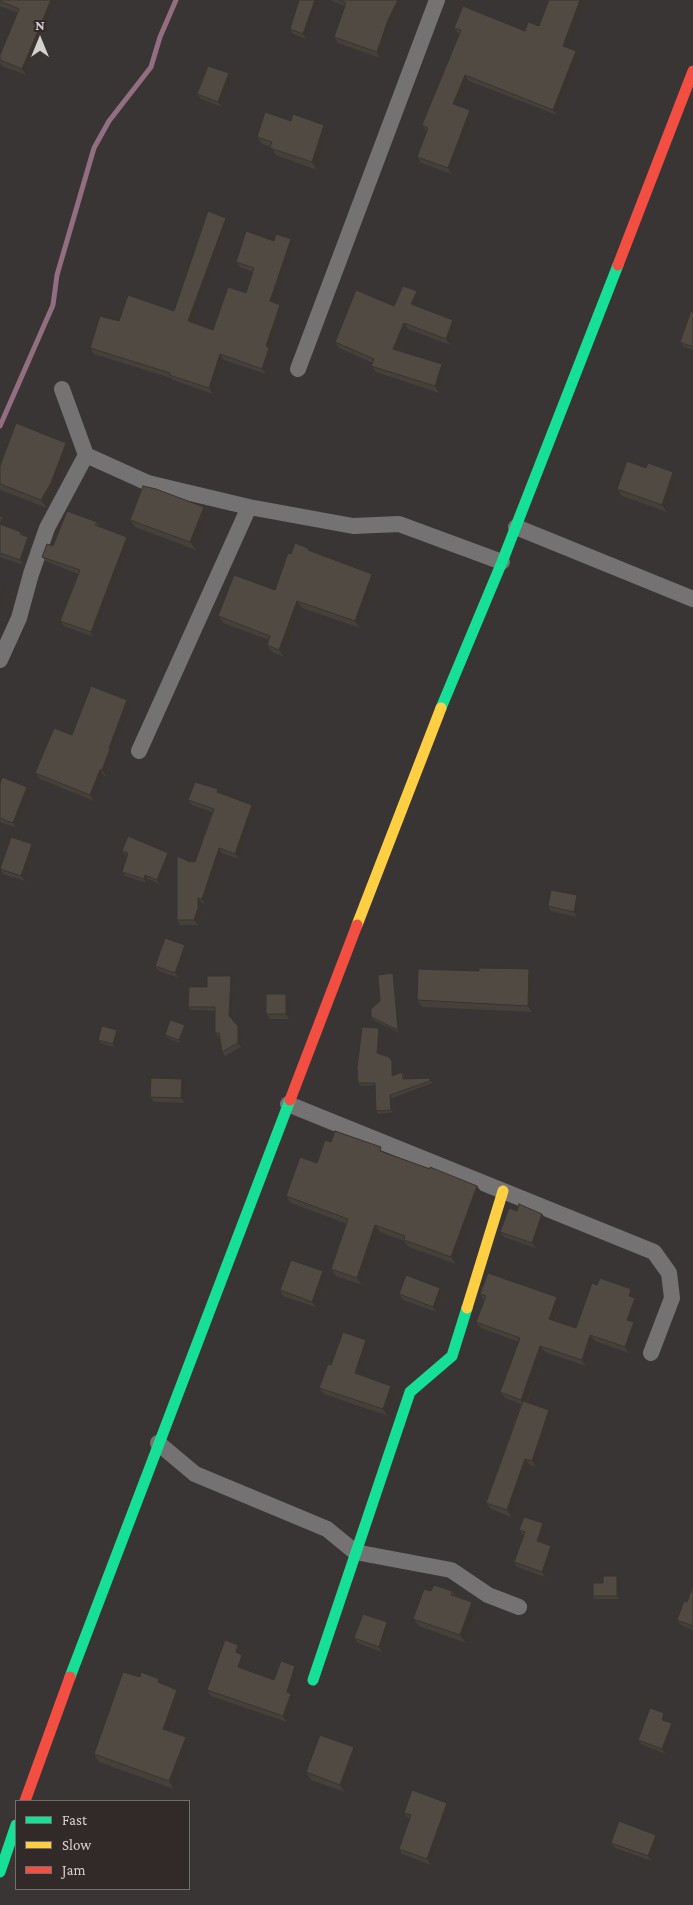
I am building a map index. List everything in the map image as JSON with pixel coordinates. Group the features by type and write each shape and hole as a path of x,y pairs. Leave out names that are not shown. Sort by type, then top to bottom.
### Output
{"street":[{"path":"298,369 437,0"},
{"path":"25,1800 88,1626 433,726 516,527 693,71"},
{"path":"62,389 86,454 148,483 249,507 353,526 399,524 502,562"},
{"path":"0,660 19,618 31,574 47,528 86,454"},
{"path":"139,751 249,507"},
{"path":"516,527 693,599"},
{"path":"288,1104 654,1252 669,1273 672,1298 651,1353"},
{"path":"313,1680 410,1392 452,1356 503,1191"},
{"path":"158,1443 195,1474 327,1529 355,1552 451,1570 488,1595 519,1607"},
{"path":"0,1872 15,1828"}],"building":[{"path":"0,0 51,0 22,69 0,60 0,55 19,9"},
{"path":"299,0 315,0 303,34 290,29"},
{"path":"339,0 398,0 388,20 377,52 334,37 346,3"},
{"path":"549,0 580,0 563,46 576,51 553,110 465,75 453,104 470,110 448,168 417,157 428,128 422,125 461,30 454,28 463,6 525,31 528,22 539,26"},
{"path":"208,66 229,73 218,102 197,94"},
{"path":"265,112 291,121 293,114 324,125 312,162 270,148 272,142 257,137"},
{"path":"208,211 226,218 188,321 213,330 228,287 246,293 254,268 236,262 246,231 274,241 276,234 291,239 270,301 280,305 266,346 269,348 262,369 220,354 209,388 169,375 170,373 90,348 100,316 119,321 128,295 174,311"},
{"path":"403,286 417,291 411,304 453,320 446,339 404,323 393,349 442,364 435,386 371,366 374,359 335,342 356,290 394,306"},
{"path":"691,311 693,312 693,347 680,342"},
{"path":"16,423 66,443 51,483 41,500 0,484 0,466"},
{"path":"627,461 646,468 648,463 673,472 662,505 617,489"},
{"path":"143,486 204,507 190,542 130,520"},
{"path":"67,511 97,522 95,525 127,537 91,632 60,621 80,570 42,557 47,544 53,546"},
{"path":"0,524 21,532 20,534 28,537 20,560 0,553"},
{"path":"295,543 308,548 308,550 372,574 355,621 297,601 279,650 267,645 270,636 218,616 234,575 275,590 288,553 291,554"},
{"path":"91,686 127,700 102,770 100,770 90,795 35,773 54,728 72,735"},
{"path":"2,777 27,787 13,823 0,818 0,784"},
{"path":"195,782 218,789 217,792 252,805 235,854 219,848 202,899 198,898 198,908 194,920 177,920 177,856 190,862 195,862 214,809 188,800"},
{"path":"128,836 168,853 157,880 145,875 144,879 122,872 128,853 122,851"},
{"path":"11,837 32,844 21,876 0,869"},
{"path":"551,890 577,895 574,912 548,906"},
{"path":"165,938 185,945 175,973 155,966"},
{"path":"479,968 529,969 528,1006 417,1000 418,969 479,971"},
{"path":"393,973 398,1030 371,1017 371,1009 380,1001 378,975"},
{"path":"207,976 231,976 229,1016 238,1026 238,1043 222,1052 219,1033 215,1033 215,1007 188,1007 189,987 207,987"},
{"path":"266,994 286,994 286,1014 266,1014"},
{"path":"170,1020 185,1025 179,1040 165,1035"},
{"path":"102,1026 117,1030 113,1044 98,1040"},
{"path":"362,1027 379,1028 377,1053 389,1057 392,1061 392,1076 402,1072 403,1079 430,1078 430,1081 390,1095 391,1110 376,1111 375,1083 358,1083 357,1068"},
{"path":"151,1078 182,1079 181,1098 150,1097"},
{"path":"335,1131 381,1147 380,1151 430,1169 430,1167 477,1186 451,1257 404,1240 405,1236 375,1225 357,1278 331,1269 348,1219 286,1196 300,1157 317,1163 325,1140 331,1142"},
{"path":"519,1204 542,1214 532,1243 500,1232 509,1208 517,1211"},
{"path":"291,1260 323,1271 312,1302 280,1290"},
{"path":"488,1273 557,1297 549,1319 576,1328 592,1283 597,1285 600,1278 631,1289 629,1296 635,1298 627,1320 634,1322 625,1347 590,1335 582,1360 540,1346 521,1400 500,1392 520,1338 476,1322 486,1296 480,1294"},
{"path":"406,1275 440,1288 433,1307 399,1294"},
{"path":"343,1332 366,1340 355,1373 391,1386 383,1409 319,1388 328,1364 331,1365"},
{"path":"523,1401 549,1410 532,1461 525,1459 507,1510 486,1503"},
{"path":"524,1517 543,1523 537,1541 551,1546 542,1572 514,1562 525,1532 519,1530"},
{"path":"603,1576 617,1576 617,1596 593,1596 593,1583 603,1583"},
{"path":"434,1585 452,1591 451,1595 472,1602 460,1635 413,1619 424,1589 431,1591"},
{"path":"693,1586 693,1626 677,1620 684,1601 687,1602"},
{"path":"363,1614 387,1622 379,1647 354,1638"},
{"path":"225,1640 238,1645 236,1652 242,1655 238,1667 274,1680 281,1661 295,1666 287,1692 291,1694 283,1716 207,1690"},
{"path":"123,1672 140,1677 141,1672 159,1679 158,1682 177,1690 163,1729 186,1737 169,1781 94,1754"},
{"path":"650,1708 664,1713 662,1720 672,1723 662,1749 638,1740"},
{"path":"320,1735 354,1747 340,1785 306,1772"},
{"path":"412,1790 447,1803 427,1859 399,1849 411,1815 404,1813"},
{"path":"619,1821 656,1835 648,1856 611,1843"}],"waterway":[{"path":"0,426 53,305 57,275 94,148 109,121 151,67 160,37 176,0"}],"traffic: fast":[{"path":"441,708 502,562 618,265"},
{"path":"70,1677 290,1100"},
{"path":"313,1680 410,1392 452,1356 467,1308"},
{"path":"0,1872 15,1828"}],"traffic: slow":[{"path":"357,925 441,708"},
{"path":"467,1308 503,1191"}],"traffic: jam":[{"path":"618,265 693,71"},
{"path":"290,1100 357,925"},
{"path":"25,1800 70,1677"}]}
